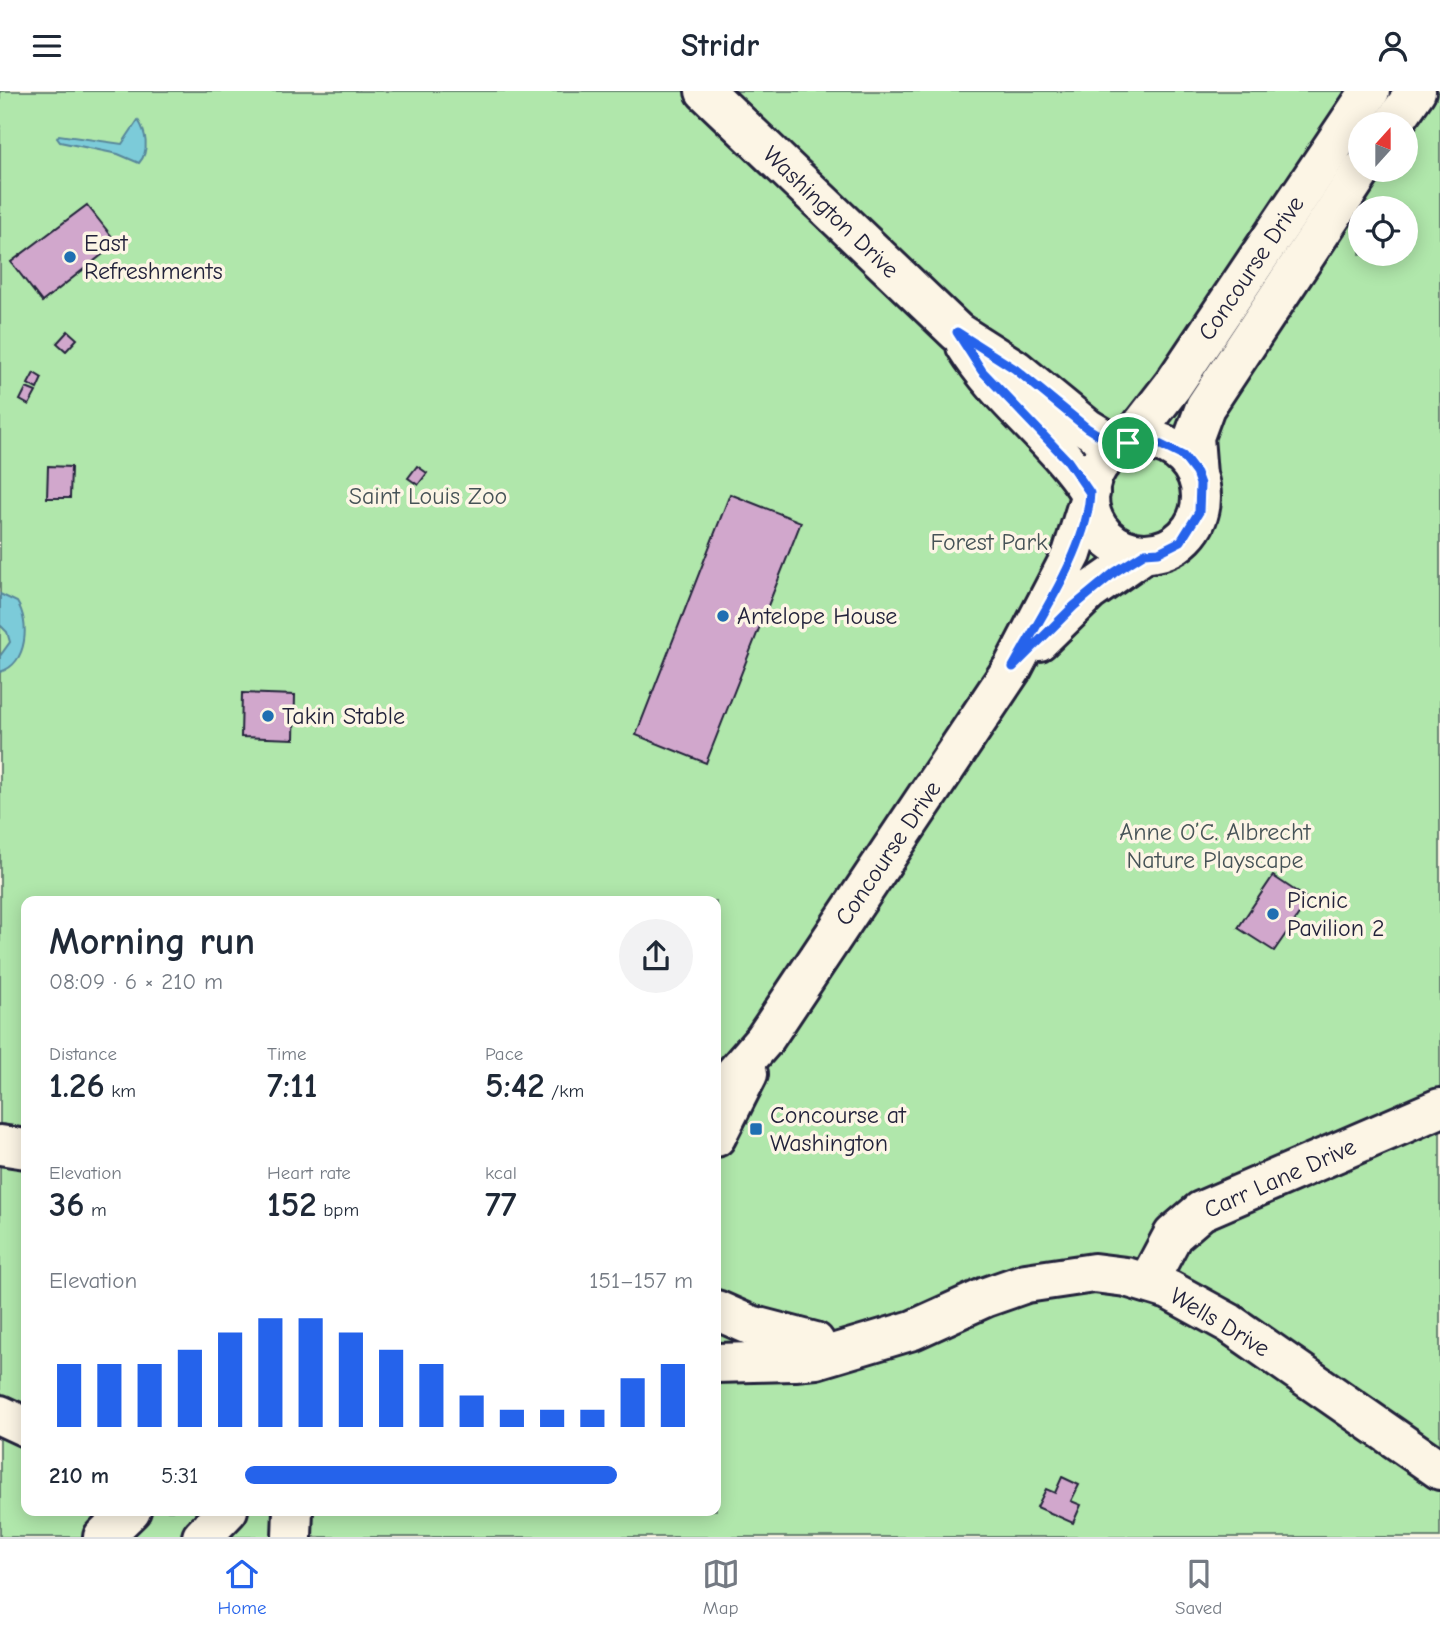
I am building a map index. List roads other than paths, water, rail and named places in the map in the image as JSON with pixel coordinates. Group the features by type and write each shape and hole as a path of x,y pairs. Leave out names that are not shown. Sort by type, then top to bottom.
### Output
{"main road":[{"name":"Washington Drive","path":"705,91 957,332 1015,369 1080,422 1123,445"},
{"name":"Concourse Drive","path":"1123,445 1182,371 1370,91"},
{"path":"1401,112 1416,91"},
{"name":"Concourse Drive","path":"1197,475 1194,437 1205,407 1354,182"},
{"name":"Washington Drive","path":"957,332 982,371 1068,461 1090,496"},
{"path":"1147,441 1170,447 1183,456 1197,475 1202,502 1189,532 1170,548 1145,553 1122,548 1104,536 1097,527 1090,496 1096,471 1123,445 1147,441"},
{"name":"Concourse Drive","path":"721,1089 764,1040 1013,667 1073,554 1090,496"},
{"name":"Concourse Drive","path":"1013,667 1089,592 1145,553"},
{"name":"Concourse Drive","path":"721,1127 764,1040"},
{"name":"Carr Lane Drive","path":"1148,1282 1173,1235 1200,1212 1440,1108"},
{"path":"0,1145 21,1148"},
{"name":"Wells Drive","path":"721,1348 794,1361 816,1359 852,1346 913,1330 986,1297 1026,1283 1094,1273 1148,1282 1196,1303 1229,1323 1440,1470"},
{"name":"Wells Drive","path":"721,1312 776,1332 814,1342 852,1346"},
{"path":"721,1363 794,1361"},
{"path":"0,1415 21,1425"},
{"path":"103,1537 125,1516"},
{"path":"202,1537 222,1516"},
{"path":"292,1537 293,1516"}],"water":[{"path":"138,120 146,141 145,153 139,163 118,154 60,142 57,138 59,135 122,144"},
{"path":"0,594 17,602 25,631 21,652 16,661 0,672 0,656 10,642 7,632 0,625"}],"place":[{"name":"East Refreshments","path":"70,257"},
{"name":"Antelope House","path":"723,616"},
{"name":"Takin Stable","path":"268,716"},
{"name":"Picnic Pavilion 2","path":"1273,914"},
{"name":"Concourse at Washington","path":"756,1129"}],"park label":[{"name":"Saint Louis Zoo","path":"428,496"},
{"name":"Forest Park","path":"989,542"},
{"name":"Anne O’C. Albrecht Nature Playscape","path":"1215,846"}]}
